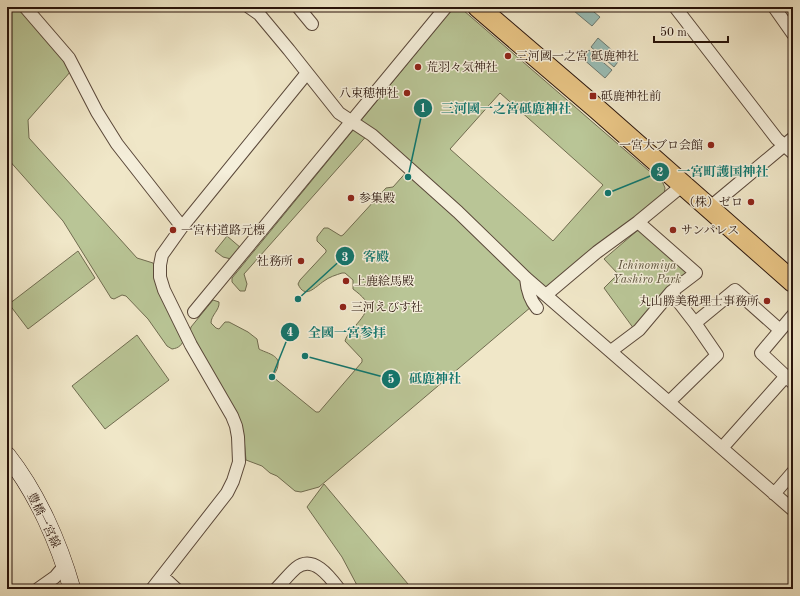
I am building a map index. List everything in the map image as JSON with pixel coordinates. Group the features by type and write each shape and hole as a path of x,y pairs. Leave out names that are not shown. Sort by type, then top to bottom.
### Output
{"highway":[{"path":"478,7 793,282"}],"main road":[{"name":"豊橋一宮線","path":"7,455 31,492 53,535 65,565 72,589"}],"street":[{"path":"25,7 69,58 97,112 117,144 182,227"},
{"path":"249,7 263,11 290,50 339,113 372,135 458,212 526,278 793,510"},
{"path":"298,7 312,24"},
{"path":"194,312 351,120 446,7"},
{"path":"675,7 777,139 790,145 709,208"},
{"path":"774,7 793,34"},
{"path":"152,589 227,492 233,481 239,462 238,437 232,416 191,345 164,290 160,277 162,255 182,227 307,72"},
{"path":"546,295 597,252 638,222 683,185"},
{"path":"611,351 639,330 670,292 696,273 638,222"},
{"path":"526,278 528,293 532,303 537,308"},
{"path":"695,323 735,290 780,330"},
{"path":"669,402 717,355 695,323 670,292"},
{"path":"722,448 790,379 761,353 793,315"},
{"path":"774,494 793,472"},
{"path":"276,589 297,567 306,564 313,564 323,570 339,589"},
{"path":"38,589 55,577 65,565"},
{"path":"162,576 176,589"}],"green space":[{"path":"7,7 19,7 33,20 55,46 71,71 28,120 29,138 137,258 153,263 184,339 178,347 172,349 167,346 148,319 126,296 122,295 114,299 111,298 63,221 7,158"},
{"path":"456,7 463,10 663,183 665,188 664,194 546,290 531,307 319,487 301,492 295,491 262,466 246,460 244,439 190,331 191,327 213,300 219,302 218,308 212,317 211,323 219,329 225,322 229,322 248,332 257,339 259,349 277,359 278,367 273,377 316,412 319,412 362,362 362,359 345,341 347,336 360,321 367,305 365,300 353,289 353,280 345,273 342,273 328,278 314,289 307,292 301,289 298,284 326,252 326,250 317,241 317,237 324,228 328,228 341,236 343,235 386,188 393,187 410,168 370,132 244,274 247,284 245,291 240,291 232,282 232,278 453,8","holes":["500,93 603,185 553,241 450,149"]},
{"name":"Ichinomiya Yashiro Park","path":"638,230 642,230 689,270 634,329 604,288 618,274 604,259"},
{"path":"227,236 241,248 231,259 223,257 215,251"},
{"path":"78,251 95,278 28,329 9,304"},
{"path":"137,335 169,380 105,429 72,386"},
{"path":"324,484 411,589 359,589 342,557 307,507"}],"water":[{"path":"578,7 588,7 600,17 592,26 574,11"},
{"path":"598,38 621,58 614,67 591,47"},
{"path":"589,50 612,70 605,78 582,58"}],"place":[{"name":"三河國一之宮 砥鹿神社","path":"508,56"},
{"name":"荒羽々気神社","path":"418,67"},
{"name":"八束穂神社","path":"407,93"},
{"name":"砥鹿神社前","path":"593,96"},
{"name":"一宮大ブロ会館","path":"711,145"},
{"name":"三河國一之宮砥鹿神社","path":"408,177"},
{"name":"一宮町護国神社","path":"608,193"},
{"name":"参集殿","path":"351,198"},
{"name":"（株）ゼロ","path":"751,202"},
{"name":"一宮村道路元標","path":"173,230"},
{"name":"サンパレス","path":"673,230"},
{"name":"社務所","path":"301,261"},
{"name":"上鹿絵馬殿","path":"346,281"},
{"name":"客殿","path":"298,299"},
{"name":"丸山勝美税理士事務所","path":"767,301"},
{"name":"三河えびす社","path":"343,307"},
{"name":"砥鹿神社","path":"305,356"},
{"name":"全國一宮参拝","path":"272,377"}]}
